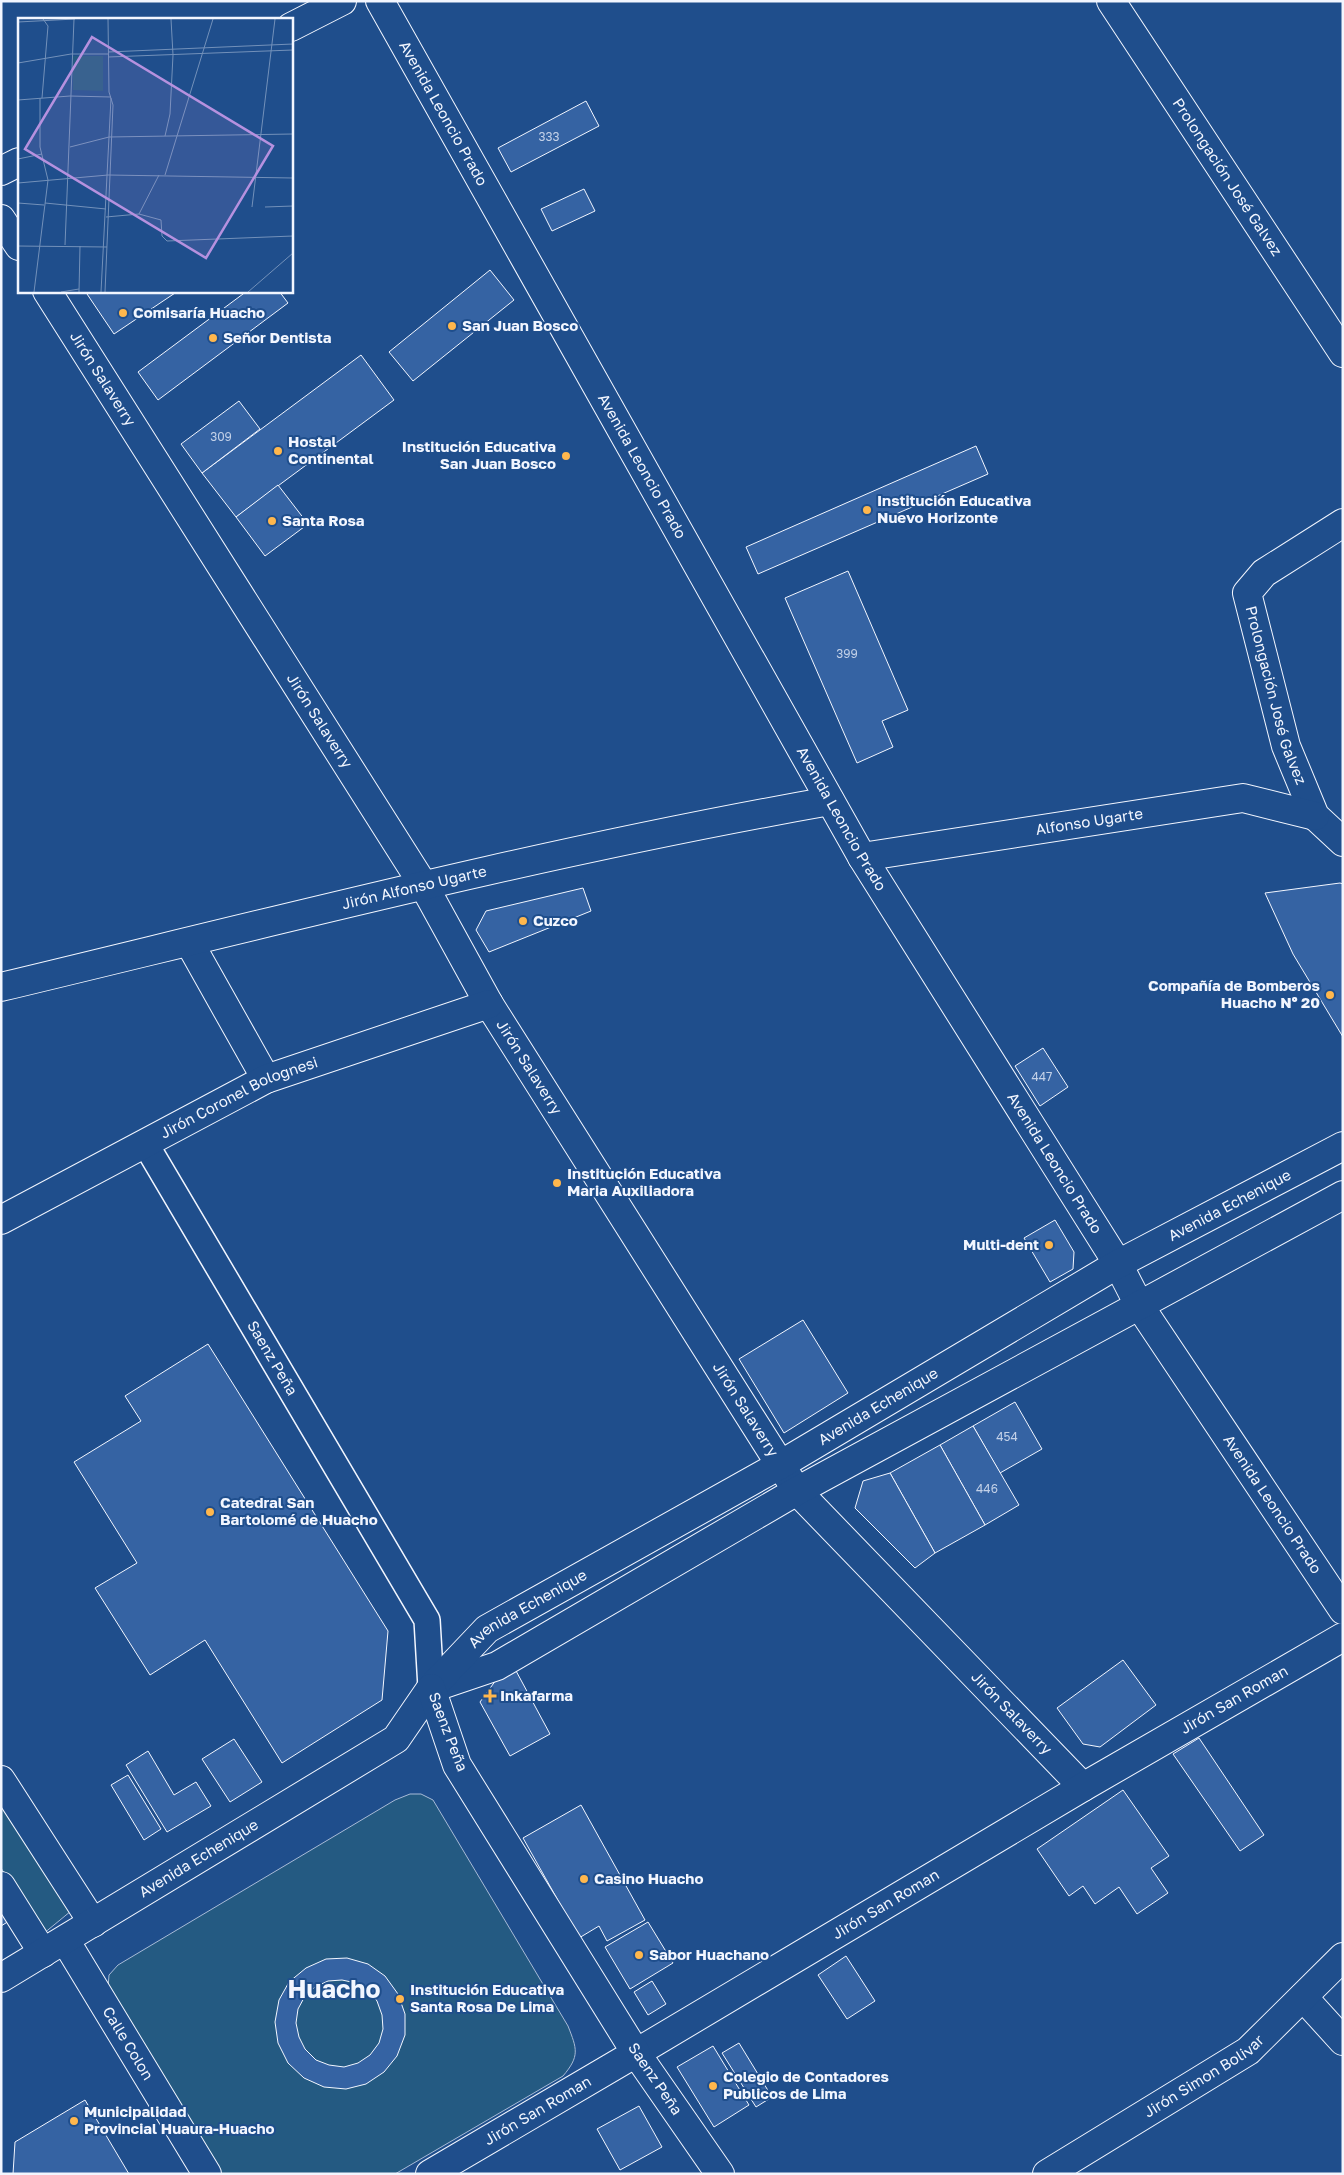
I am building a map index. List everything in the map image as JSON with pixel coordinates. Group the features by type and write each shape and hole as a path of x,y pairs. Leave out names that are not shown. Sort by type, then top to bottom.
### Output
{"street":[{"path":"292,26 342,1"},
{"name":"Avenida Leoncio Prado","path":"380,1 862,857 1118,1264 1138,1305 1343,1610"},
{"name":"Prolongación José Galvez","path":"1111,1 1343,353"},
{"path":"1,171 18,162"},
{"path":"1,219 18,244"},
{"name":"Jirón Salaverry","path":"48,292 424,886 489,1004 797,1491 1083,1787"},
{"name":"Prolongación José Galvez","path":"1343,523 1264,573 1247,593 1286,746 1315,816 1343,842"},
{"name":"Alfonso Ugarte","path":"862,857 1243,798 1315,816"},
{"name":"Jirón Alfonso Ugarte","path":"1,987 424,886 666,832 830,801"},
{"path":"188,942 266,1079"},
{"name":"Jirón Coronel Bolognesi","path":"1,1220 266,1079 489,1004"},
{"name":"Saenz Peña","path":"145,1143 427,1620 431,1688 457,1765 636,2053 720,2174"},
{"name":"Avenida Echenique","path":"1,1978 396,1739 431,1688 487,1629 780,1465 1118,1264 1343,1146"},
{"name":"Avenida Echenique","path":"431,1688 496,1666 797,1491 1343,1195"},
{"name":"Jirón San Roman","path":"430,2174 1083,1787 1343,1636"},
{"path":"1,1780 93,1923"},
{"name":"Calle Colon","path":"1,1886 54,1947 207,2174"},
{"name":"Jirón Simon Bolivar","path":"1047,2174 1248,2051 1343,1957"},
{"path":"1303,1997 1343,2041"}],"shaded area":[{"path":"410,1794 421,1794 433,1800 568,2026 575,2047 572,2063 563,2076 395,2174 221,2174 108,1988 109,1975 118,1965 395,1800"},
{"path":"1,1803 71,1911 43,1934 1,1868"}],"building":[{"path":"586,101 599,126 511,172 498,148"},
{"path":"584,189 595,211 552,231 541,209"},
{"name":"San Juan Bosco","path":"490,270 514,300 413,381 389,352"},
{"name":"Comisaría Huacho","path":"86,292 177,292 114,334"},
{"name":"Señor Dentista","path":"246,292 280,292 288,303 158,400 138,372"},
{"name":"Hostal Continental","path":"361,355 394,400 236,517 202,473"},
{"path":"239,401 260,429 202,473 181,444"},
{"name":"Institución Educativa Nuevo Horizonte","path":"976,446 988,474 758,574 746,547"},
{"name":"Santa Rosa","path":"278,485 308,524 265,556 236,517"},
{"path":"848,571 908,710 882,721 893,747 857,763 785,598"},
{"name":"Compañía de Bomberos Huacho Nº 20","path":"1343,884 1343,1037 1293,954 1265,893"},
{"name":"Cuzco","path":"583,888 591,911 489,952 476,930 486,911"},
{"path":"1043,1048 1068,1087 1040,1106 1015,1066"},
{"name":"Multi-dent","path":"1055,1220 1074,1252 1073,1269 1050,1282 1024,1238"},
{"path":"803,1320 848,1393 784,1433 739,1359"},
{"name":"Catedral San Bartolomé de Huacho","path":"208,1344 388,1631 382,1700 282,1763 205,1640 150,1675 95,1588 137,1563 74,1462 141,1421 125,1396"},
{"path":"1015,1402 1042,1449 1000,1473 973,1426"},
{"path":"973,1426 1019,1505 985,1525 940,1445"},
{"path":"940,1445 985,1525 935,1553 890,1473"},
{"path":"890,1473 935,1553 915,1568 855,1508 863,1481"},
{"path":"1123,1660 1156,1705 1100,1747 1083,1744 1057,1708"},
{"path":"515,1669 550,1734 510,1756 480,1702 496,1680"},
{"path":"1199,1738 1264,1835 1240,1851 1173,1754"},
{"path":"234,1739 262,1782 230,1802 202,1759"},
{"path":"148,1751 174,1795 196,1782 211,1806 167,1832 126,1765"},
{"path":"128,1775 161,1829 144,1840 111,1785"},
{"path":"1123,1790 1169,1856 1151,1868 1168,1893 1137,1914 1119,1887 1095,1904 1083,1886 1069,1896 1037,1849"},
{"name":"Casino Huacho","path":"581,1805 645,1920 607,1941 599,1926 579,1938 523,1838"},
{"path":"1,1898 14,1918 1,1926"},
{"name":"Sabor Huachano","path":"648,1922 673,1963 630,1989 605,1947"},
{"path":"846,1956 875,2001 847,2019 818,1975"},
{"path":"347,1958 368,1964 385,1976 398,1994 405,2014 405,2035 397,2056 384,2072 366,2084 346,2089 324,2087 304,2078 288,2063 278,2043 275,2022 279,2000 289,1982 306,1968 326,1959","holes":["342,1980 356,1983 368,1990 377,2001 382,2015 383,2029 379,2043 370,2055 358,2063 344,2067 329,2065 316,2060 305,2049 299,2037 296,2023 298,2009 305,1996 315,1987 328,1981"]},
{"path":"652,1981 666,2004 648,2015 634,1992"},
{"path":"739,2043 772,2097 756,2107 722,2053"},
{"name":"Colegio de Contadores Publicos de Lima","path":"713,2046 749,2105 714,2127 677,2067"},
{"name":"Municipalidad Provincial Huaura-Huacho","path":"85,2100 129,2174 13,2174 15,2142"},
{"path":"639,2106 662,2147 620,2170 597,2129"}],"place":[{"name":"Comisaría Huacho","path":"123,313"},
{"name":"San Juan Bosco","path":"452,326"},
{"name":"Señor Dentista","path":"213,338"},
{"name":"Hostal Continental","path":"278,451"},
{"name":"Institución Educativa San Juan Bosco","path":"566,456"},
{"name":"Institución Educativa Nuevo Horizonte","path":"867,510"},
{"name":"Santa Rosa","path":"272,521"},
{"name":"Cuzco","path":"523,921"},
{"name":"Compañía de Bomberos Huacho Nº 20","path":"1330,995"},
{"name":"Institución Educativa Maria Auxiliadora","path":"557,1183"},
{"name":"Multi-dent","path":"1049,1245"},
{"name":"Catedral San Bartolomé de Huacho","path":"210,1512"},
{"name":"Inkafarma","path":"490,1696"},
{"name":"Casino Huacho","path":"584,1879"},
{"name":"Sabor Huachano","path":"639,1955"},
{"name":"Institución Educativa Santa Rosa De Lima","path":"400,1999"},
{"name":"Colegio de Contadores Publicos de Lima","path":"713,2086"},
{"name":"Municipalidad Provincial Huaura-Huacho","path":"74,2121"}],"district":[{"name":"Huacho","path":"334,1989"}]}
